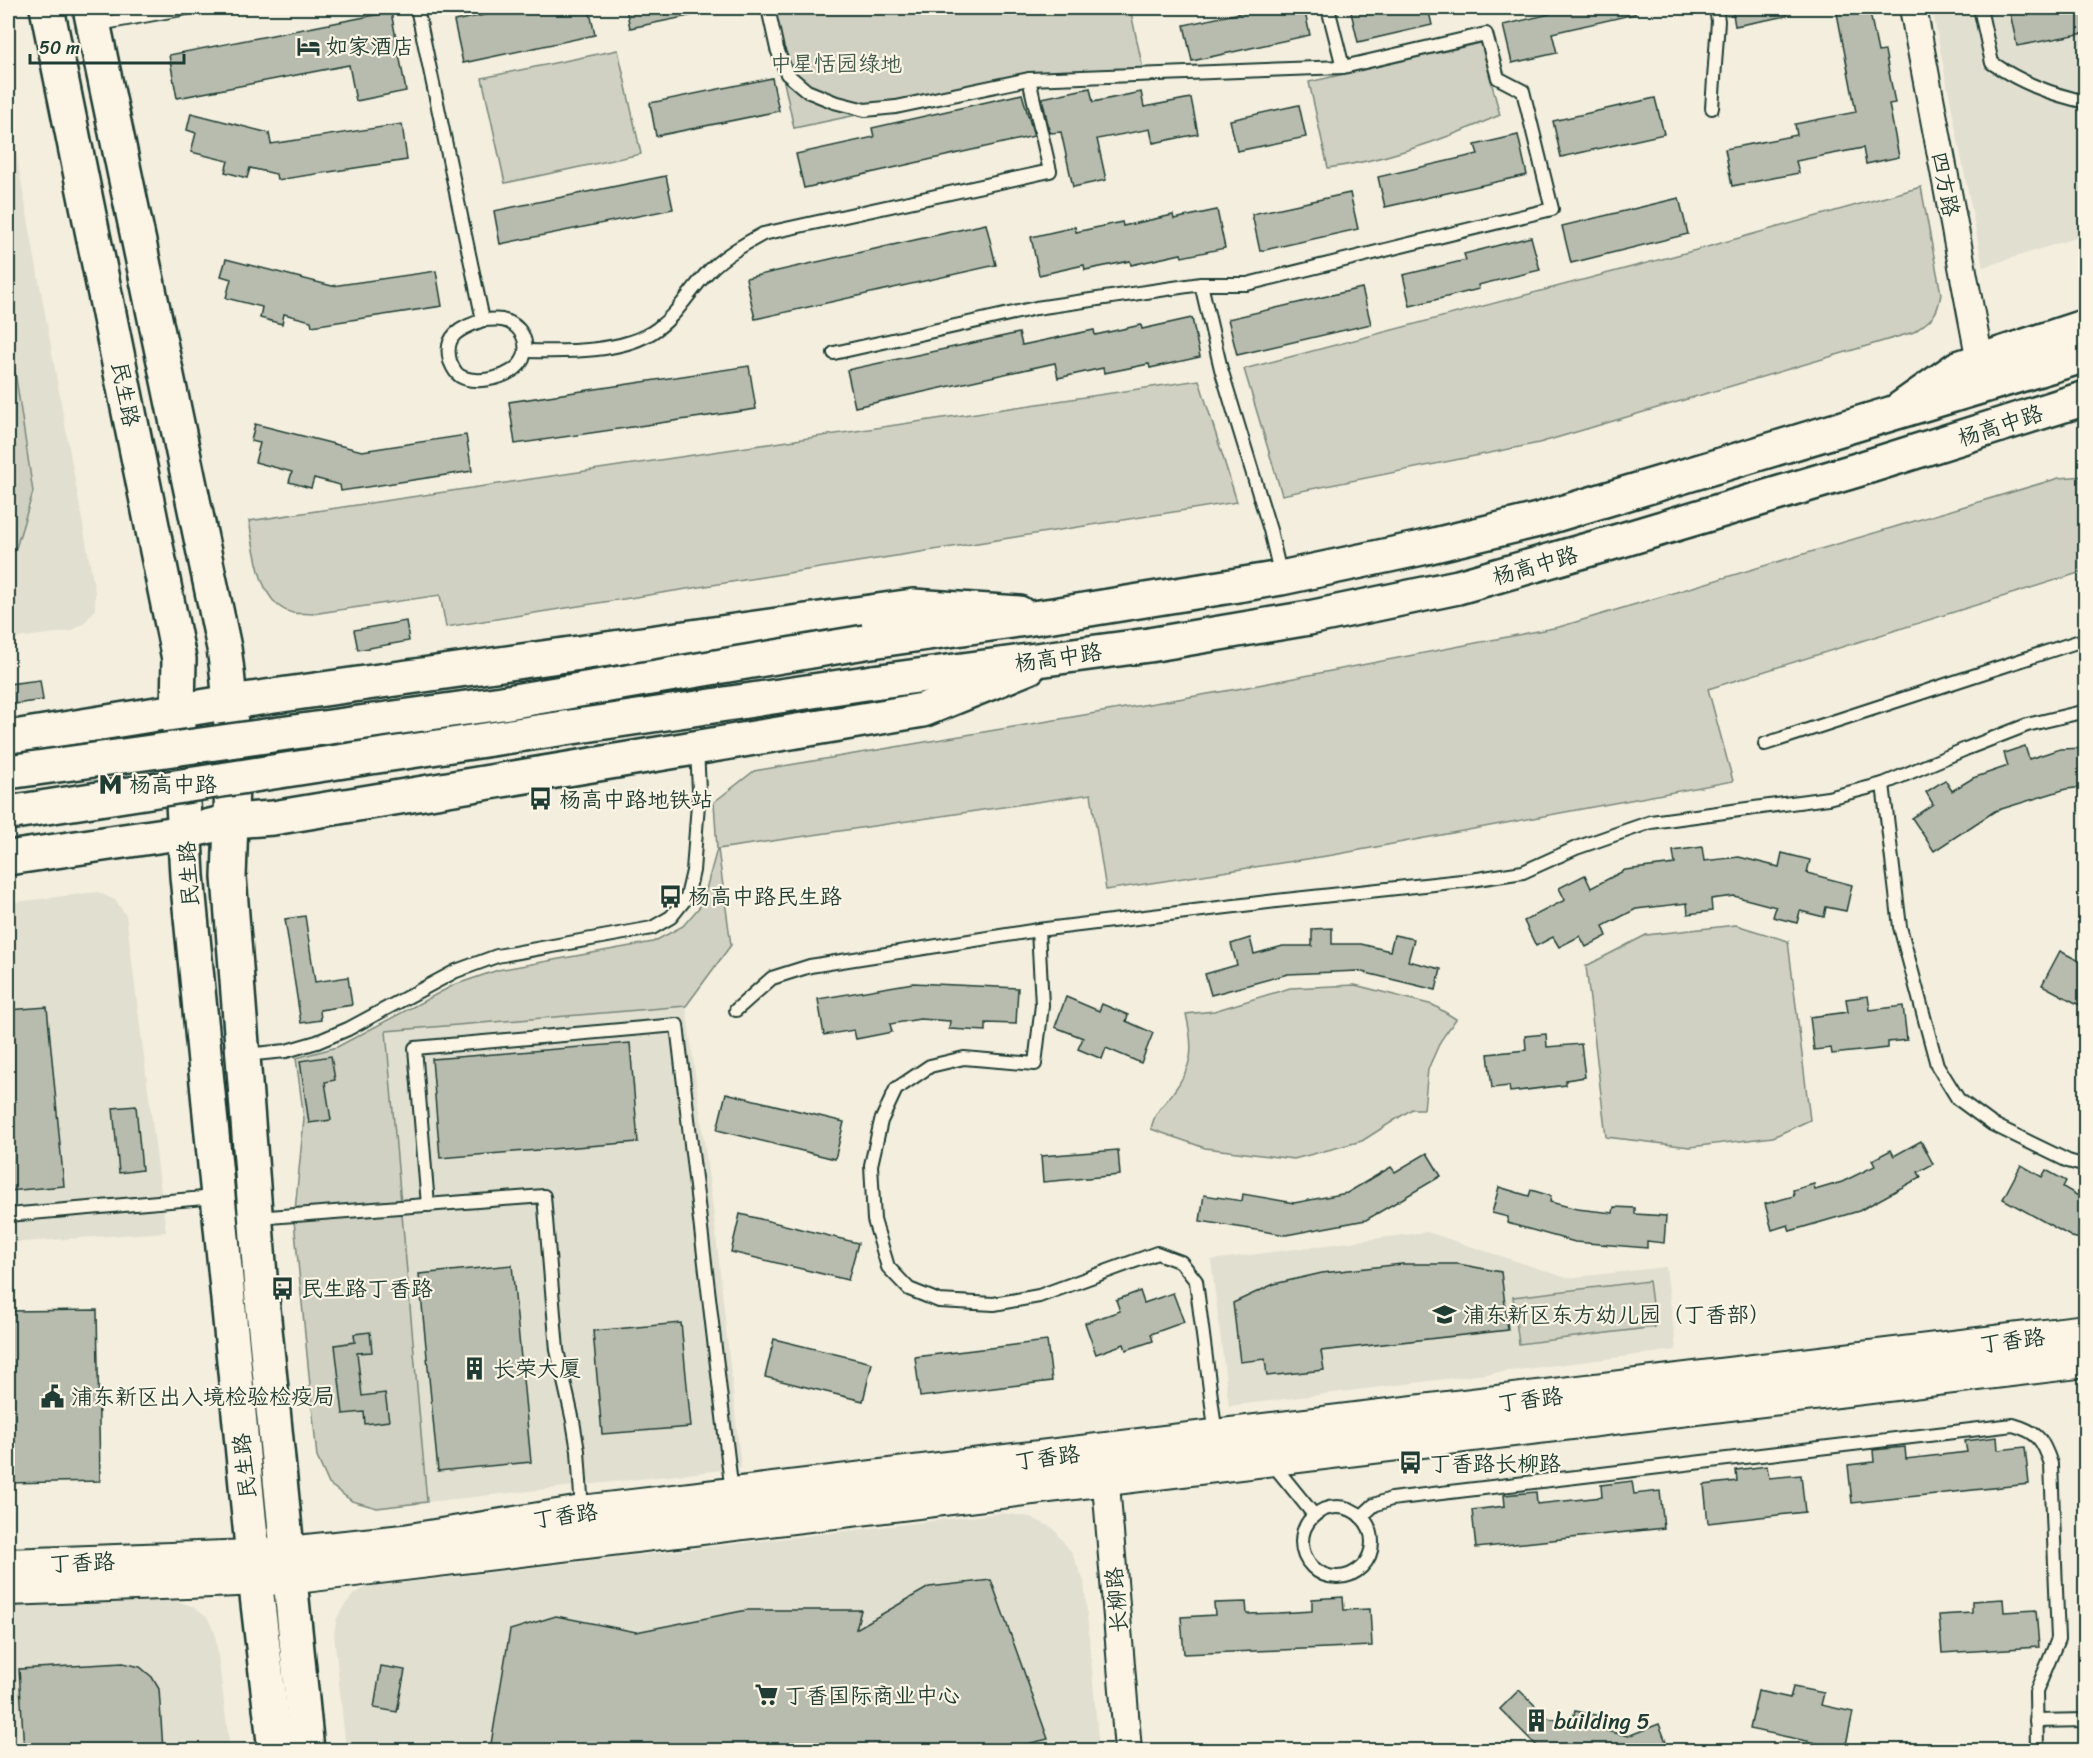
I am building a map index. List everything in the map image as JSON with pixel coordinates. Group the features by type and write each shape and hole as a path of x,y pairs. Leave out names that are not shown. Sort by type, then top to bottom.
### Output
{"main road":[{"name":"民生路","path":"47,8 179,659 178,710 188,888 254,1567 275,1750"},
{"name":"民生路","path":"92,16 224,648 231,702 229,878 255,1218 307,1750"},
{"name":"杨高中路","path":"1893,415 1958,368 2085,326"},
{"name":"杨高中路","path":"8,772 502,703 865,642 1053,615 1281,578 1539,520 1893,415 2085,355"},
{"name":"杨高中路","path":"8,813 873,682 1149,645 1310,618 1458,587 1857,470 2085,398"},
{"name":"杨高中路","path":"8,738 231,702 913,606 1053,615"},
{"path":"8,858 185,832 231,821 273,819 923,710 1051,658"}],"street":[{"name":"四方路","path":"1913,8 1980,361"},
{"name":"丁香路","path":"8,1589 723,1527 1105,1464 1216,1437 2085,1331"},
{"name":"丁香路","path":"288,1565 404,1541 582,1512 732,1494 1105,1464 1268,1459 2085,1361"},
{"name":"长柳路","path":"1105,1464 1128,1750"},
{"name":"丁香路","path":"8,1564 254,1567"}],"lane":[{"path":"92,16 187,8"},
{"path":"417,8 483,320"},
{"path":"768,8 777,49 787,74 807,91 834,102 865,110 896,107 1029,79 1342,67 1486,34 1498,78 1523,91 1552,209 1247,284 1201,284 1036,308 834,353"},
{"path":"1328,8 1342,67"},
{"path":"1712,108 1718,21 1716,8"},
{"path":"1980,8 1992,63 2016,79 2064,98 2085,102"},
{"path":"526,351 565,352 618,346 655,331 680,309 708,272 735,250 763,234 1050,171 1029,79"},
{"path":"1201,284 1221,369 1270,530 1281,578"},
{"path":"483,320 502,320 516,326 524,337 526,351 520,364 509,374 494,379 460,376 452,366 448,352 452,337 463,328 483,320"},
{"path":"1765,744 2085,639"},
{"path":"736,1010 772,978 810,966 1038,930 1523,872 1576,848 1651,822 1828,798 1883,784 2027,725 2085,711"},
{"path":"244,1055 286,1051 317,1042 348,1029 456,971 497,956 652,928 672,917 687,897 693,871 699,790 697,748"},
{"path":"1883,784 1900,927 1937,1065 1958,1099 1992,1124 2068,1161 2085,1166"},
{"path":"1038,930 1042,1005 1035,1064 964,1059 930,1066 896,1089 881,1121 872,1165 874,1220 888,1267 909,1289 939,1301 994,1304 1039,1296 1157,1253 1181,1262 1197,1281 1216,1437"},
{"path":"428,1205 416,1048 677,1025 732,1494"},
{"path":"8,1215 218,1196"},
{"path":"255,1218 544,1196 557,1350 576,1441 582,1512"},
{"path":"1361,1516 1374,1505 1391,1499 2013,1425 2030,1430 2045,1445 2051,1464 2058,1639 2036,1692 2037,1750"},
{"path":"1268,1459 1314,1515"},
{"path":"1334,1506 1347,1508 1361,1516 1371,1533 1373,1545 1369,1557 1362,1566 1340,1577 1319,1572 1311,1564 1304,1555 1302,1544 1307,1523 1314,1515 1334,1506"},
{"path":"2036,1721 2085,1720"}],"shaded area":[{"path":"1932,8 2085,8 2085,235 1983,267"},
{"path":"8,108 95,592 95,610 84,623 72,631 8,639"},
{"path":"97,892 115,900 126,915 166,1232 8,1243 8,903"},
{"path":"686,1006 714,1217 741,1468 427,1502 386,1031"},
{"name":"浦东新区东方幼儿园（丁香部）","path":"1427,1232 1567,1278 1666,1267 1676,1350 1229,1406 1211,1260"},
{"path":"1001,1513 1030,1517 1053,1528 1071,1552 1084,1581 1099,1750 346,1750 334,1633 337,1618 344,1606 354,1594 367,1587"},
{"path":"169,1599 192,1606 207,1617 215,1633 230,1750 8,1750 8,1606"}],"green space":[{"name":"中星恬园绿地","path":"768,8 1130,8 1144,74 1029,79 794,128"},
{"path":"1481,43 1500,115 1416,148 1372,160 1328,168 1309,82"},
{"path":"618,50 641,154 505,183 482,78"},
{"path":"1921,187 1941,294 1933,317 1914,332 1539,443 1282,495 1244,369 1700,249"},
{"path":"8,324 33,492 16,548 8,559"},
{"path":"1199,380 1237,502 446,627 440,595 312,614 293,613 281,608 265,588 260,575 249,521"},
{"path":"2085,476 2085,571 1708,689 1733,781 1333,855 1106,890 1091,794 718,849 731,945 686,1006 386,1031 427,1502 377,1508 352,1501 329,1484 317,1457 294,1221 304,1119 296,1058 337,1047 454,985 498,970 653,942 683,926 702,904 717,849 714,802 754,771 1237,689 1559,627 2059,478"},
{"path":"1736,925 1788,941 1810,1120 1773,1137 1690,1147 1606,1137 1586,966 1646,935"},
{"path":"1355,985 1433,1005 1456,1019 1441,1040 1428,1069 1424,1109 1412,1109 1362,1141 1294,1159 1205,1148 1151,1129 1157,1114 1179,1084 1188,1065 1191,1047 1186,1014 1214,1011 1290,988"},
{"path":"1649,1281 1655,1327 1519,1344 1513,1297"}],"building":[{"path":"519,8 589,8 595,35 463,63 454,21"},
{"path":"626,8 693,8 694,15 630,28"},
{"path":"1263,8 1304,8 1310,35 1192,61 1184,25"},
{"path":"1350,8 1428,8 1432,25 1358,42"},
{"path":"1549,8 1635,8 1635,14 1552,33 1557,53 1512,63 1503,25 1550,14"},
{"path":"1732,8 1786,8 1787,16 1735,26"},
{"path":"1836,8 1869,8 1878,52 1885,51 1895,103 1889,104 1899,157 1866,164 1863,148 1796,161 1799,173 1732,186 1725,149 1797,135 1795,124 1856,112"},
{"path":"2009,8 2085,8 2085,33 2017,46"},
{"path":"391,12 406,91 356,101 349,65 177,98 169,55"},
{"path":"772,78 779,111 656,136 650,103"},
{"path":"1090,88 1093,102 1141,92 1144,107 1191,98 1198,134 1153,143 1150,129 1097,139 1106,180 1073,187 1061,132 1050,133 1042,98"},
{"path":"1022,94 1034,136 804,188 796,154 874,137 872,128"},
{"path":"1655,98 1664,134 1561,157 1553,121"},
{"path":"1299,105 1306,137 1237,151 1230,120"},
{"path":"191,113 269,133 271,144 402,124 407,160 277,180 276,174 250,168 247,178 225,172 228,161 191,152 196,133 187,130"},
{"path":"1518,135 1527,175 1385,207 1378,177 1478,154 1475,145"},
{"path":"666,176 673,209 500,244 494,211"},
{"path":"1350,193 1358,229 1260,251 1252,214"},
{"path":"1679,198 1688,234 1571,263 1562,226"},
{"path":"1217,210 1225,248 1182,257 1181,254 1131,265 1130,261 1085,270 1084,265 1039,275 1031,237 1075,227 1076,232 1122,222 1123,226 1173,215 1174,219"},
{"path":"986,224 996,265 755,319 746,278"},
{"path":"1531,237 1540,270 1478,285 1479,289 1410,306 1403,275 1466,260 1464,254"},
{"path":"226,259 332,286 436,271 442,306 312,326 311,321 284,314 282,324 260,318 262,307 226,298 231,279 221,276"},
{"path":"1362,288 1371,324 1237,355 1228,319"},
{"path":"1192,318 1200,357 1150,368 1149,364 1104,373 1103,368 1058,378 1055,363 855,407 847,370 1019,333 1022,345 1094,330 1095,335 1141,325 1142,329"},
{"path":"749,366 756,409 515,444 509,402"},
{"path":"255,424 362,451 466,435 472,471 341,491 340,485 314,478 311,488 289,482 292,472 255,462 260,443 251,441"},
{"path":"406,621 409,641 358,650 354,630"},
{"path":"40,680 43,700 8,705 8,684"},
{"path":"2025,746 2029,759 2060,749 2085,748 2085,787 2066,789 1995,811 1934,851 1912,818 1933,804 1926,792 1945,780 1952,791 1973,778 2008,766 2004,753"},
{"path":"1702,847 1704,861 1739,857 1779,867 1782,853 1810,860 1807,873 1852,885 1846,911 1826,907 1824,917 1800,911 1797,923 1773,917 1776,907 1734,896 1711,899 1712,911 1688,914 1687,903 1636,909 1603,926 1607,936 1586,947 1580,936 1559,947 1553,937 1536,946 1524,921 1565,900 1559,888 1585,875 1591,888 1625,870 1675,864 1673,851"},
{"path":"305,916 315,982 348,977 352,1005 320,1010 321,1020 301,1023 285,919"},
{"path":"1332,928 1332,944 1361,944 1390,951 1394,935 1414,939 1408,961 1441,969 1436,990 1358,971 1288,974 1211,995 1205,974 1237,965 1231,944 1250,938 1254,954 1283,946 1312,946 1312,929"},
{"path":"2060,951 2085,964 2085,1008 2042,985"},
{"path":"913,983 1018,988 1016,1024 986,1023 986,1031 949,1029 950,1021 920,1019 890,1024 892,1032 856,1039 854,1030 824,1035 818,999"},
{"path":"1868,996 1870,1010 1903,1006 1907,1040 1888,1042 1888,1048 1832,1054 1831,1048 1814,1050 1810,1017 1848,1012 1846,999"},
{"path":"1066,997 1099,1011 1102,1004 1128,1015 1126,1021 1153,1033 1141,1063 1106,1048 1102,1059 1078,1049 1083,1038 1055,1027"},
{"path":"47,1007 64,1186 8,1191 8,1010"},
{"path":"1546,1034 1547,1047 1581,1044 1585,1077 1566,1080 1566,1085 1510,1092 1509,1086 1492,1088 1488,1054 1526,1050 1525,1036"},
{"path":"630,1043 638,1142 440,1158 432,1059"},
{"path":"331,1056 335,1080 325,1082 331,1120 309,1123 300,1061"},
{"path":"726,1093 844,1122 835,1159 717,1130"},
{"path":"136,1106 142,1170 119,1173 113,1108"},
{"path":"1921,1141 1933,1164 1918,1172 1921,1177 1859,1211 1790,1231 1788,1225 1772,1230 1765,1204 1794,1196 1793,1190 1814,1184 1815,1190 1842,1182 1875,1166 1872,1160 1891,1150 1894,1156"},
{"path":"1118,1150 1120,1175 1043,1182 1041,1156"},
{"path":"1427,1153 1441,1176 1366,1220 1286,1235 1200,1221 1204,1195 1242,1201 1243,1194 1294,1203 1347,1193 1391,1167 1395,1172"},
{"path":"2021,1165 2042,1177 2046,1170 2066,1181 2063,1187 2085,1200 2085,1240 2072,1237 2003,1199"},
{"path":"1499,1187 1529,1196 1531,1190 1551,1196 1550,1202 1577,1209 1613,1213 1614,1207 1635,1208 1635,1214 1666,1216 1664,1243 1647,1241 1647,1248 1575,1242 1507,1223 1508,1217 1492,1213"},
{"path":"740,1214 858,1243 848,1280 731,1252"},
{"path":"1402,1264 1458,1264 1501,1272 1508,1330 1321,1351 1324,1370 1267,1376 1265,1359 1240,1362 1233,1303 1274,1284 1322,1273"},
{"name":"长荣大厦","path":"512,1265 531,1462 438,1471 419,1274"},
{"path":"1140,1291 1144,1303 1173,1293 1184,1322 1151,1334 1153,1341 1126,1350 1124,1344 1096,1354 1085,1323 1120,1311 1116,1300"},
{"name":"浦东新区出入境检验检疫局","path":"97,1310 100,1481 8,1483 8,1311"},
{"path":"681,1323 691,1427 602,1434 593,1331"},
{"path":"370,1332 372,1352 357,1353 362,1396 385,1393 389,1421 365,1424 364,1412 343,1414 335,1345 355,1342 354,1334"},
{"path":"774,1339 872,1363 863,1401 765,1377"},
{"path":"1047,1341 1052,1381 920,1397 915,1357"},
{"path":"1997,1437 1998,1450 2025,1447 2029,1484 1852,1503 1848,1465 1874,1462 1873,1450 1905,1447 1906,1459 1967,1452 1965,1441"},
{"path":"1767,1466 1769,1478 1801,1475 1805,1512 1708,1523 1704,1485 1737,1481 1736,1470"},
{"path":"1632,1481 1634,1494 1660,1491 1664,1528 1476,1548 1472,1510 1505,1506 1504,1495 1536,1492 1537,1504 1602,1497 1601,1485"},
{"name":"丁香国际商业中心","path":"991,1580 1048,1739 1002,1750 490,1750 510,1630 556,1616 636,1632 747,1610 861,1610 856,1629 929,1587"},
{"path":"1343,1597 1344,1610 1370,1609 1372,1646 1184,1654 1181,1617 1215,1615 1214,1603 1246,1602 1247,1614 1279,1613 1312,1611 1312,1599"},
{"path":"2003,1599 2004,1612 2036,1610 2039,1647 1942,1653 1939,1615 1972,1613 1972,1601"},
{"path":"123,1663 140,1667 152,1677 159,1689 163,1750 24,1750 19,1669"},
{"path":"381,1666 405,1670 397,1712 374,1708"},
{"path":"1793,1687 1824,1693 1821,1705 1853,1712 1845,1749 1750,1729 1758,1691 1790,1698"},
{"name":"building 5","path":"1519,1690 1548,1718 1572,1723 1575,1711 1605,1717 1602,1730 1628,1736 1659,1724 1668,1747 1662,1750 1541,1750 1500,1709"}],"place":[{"name":"如家酒店","path":"308,46"},
{"name":"杨高中路","path":"111,784"},
{"name":"杨高中路地铁站","path":"541,799"},
{"name":"杨高中路民生路","path":"670,896"},
{"name":"民生路丁香路","path":"283,1288"},
{"name":"浦东新区东方幼儿园（丁香部）","path":"1445,1314"},
{"name":"长荣大厦","path":"475,1368"},
{"name":"浦东新区出入境检验检疫局","path":"53,1396"},
{"name":"丁香路长柳路","path":"1411,1463"},
{"name":"丁香国际商业中心","path":"766,1695"},
{"name":"building 5","path":"1536,1721"}]}
